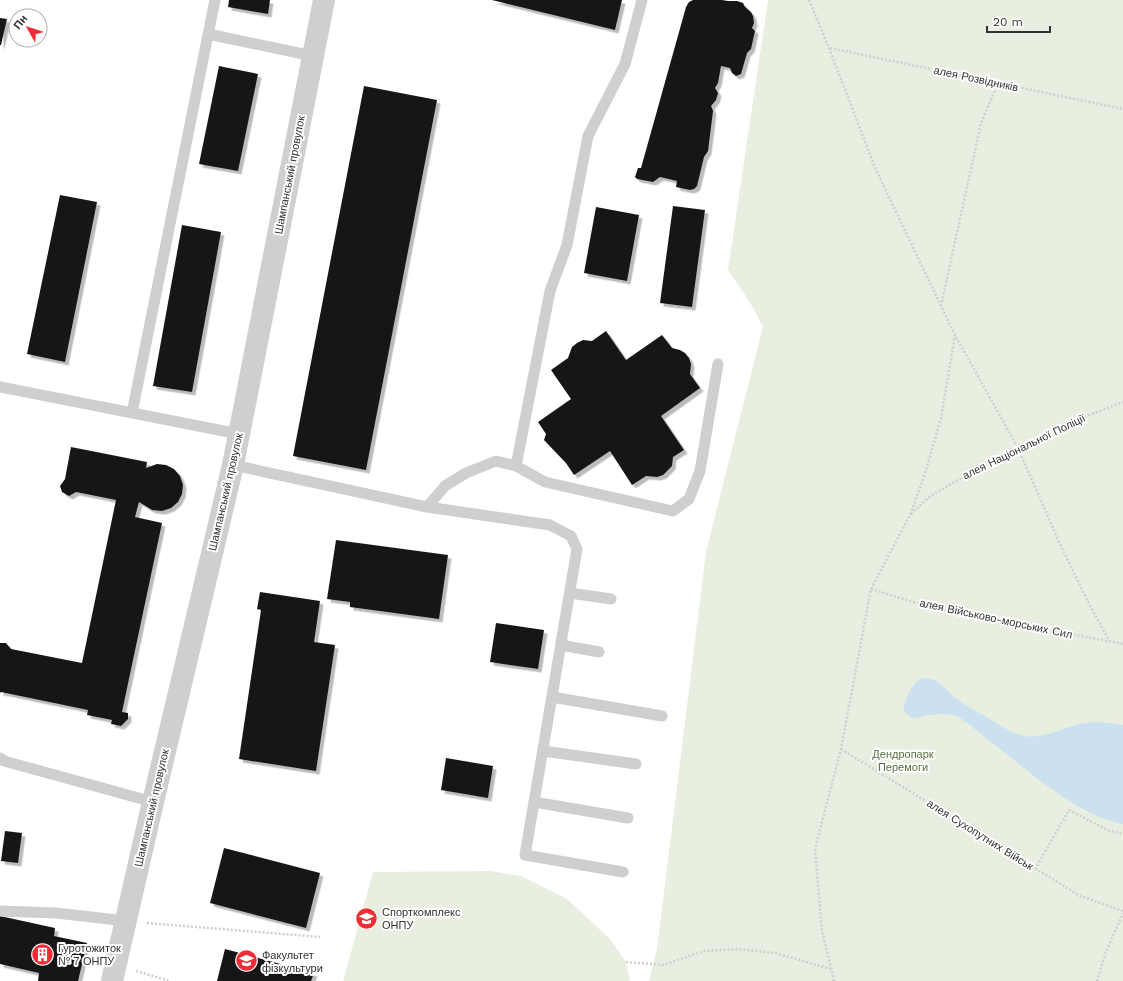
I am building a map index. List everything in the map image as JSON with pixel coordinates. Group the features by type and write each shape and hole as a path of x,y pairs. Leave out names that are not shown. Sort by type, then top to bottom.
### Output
{"street":[{"name":"Шампанський провулок","path":"114,973 233,466 324,0"}],"lane":[{"path":"132,413 215,0"},
{"path":"516,466 550,292 568,245 588,136 625,64 642,0"},
{"path":"208,34 313,56"},
{"path":"427,507 446,486 466,473 496,461 516,466 545,482 673,511 690,499 700,471 718,364"},
{"path":"0,388 239,434"},
{"path":"233,466 427,507 550,525 571,536 577,549 525,855 623,872"},
{"path":"570,592 612,599"},
{"path":"561,645 599,652"},
{"path":"552,697 662,716"},
{"path":"543,752 636,764"},
{"path":"0,758 4,761 153,802"},
{"path":"534,802 628,818"},
{"path":"0,911 56,913 126,921"}],"path":[{"path":"809,0 830,48 876,170 955,335 1018,448 1059,542 1089,604 1110,642"},
{"name":"алея Розвідників","path":"830,48 1123,109"},
{"path":"941,306 981,122 998,83"},
{"path":"834,981 822,930 815,849 841,749 871,589 910,515 925,474 941,418 955,335"},
{"name":"алея Національної Поліції","path":"910,515 929,497 985,464 1087,416 1123,402"},
{"name":"алея Військово-морських Сил","path":"871,589 933,608 1123,644"},
{"name":"алея Сухопутних Військ","path":"841,749 1080,896 1123,912"},
{"path":"1035,869 1069,810 1107,830 1123,834"},
{"path":"1097,981 1105,954 1123,912"},
{"path":"126,921 320,937"},
{"path":"626,962 663,965 704,951 738,949 775,953 831,970"},
{"path":"114,973 170,981"}],"green space":[{"name":"Дендропарк Перемоги","path":"768,0 1123,0 1123,981 649,981 657,949 706,552 763,326 746,296 728,270"},
{"path":"491,871 521,876 567,899 609,938 626,962 630,981 343,981 373,872"}],"water":[{"path":"927,678 939,683 952,695 968,706 1011,732 1020,735 1043,735 1091,722 1123,725 1123,824 1104,819 1067,800 958,717 947,714 935,714 912,718 904,712 907,699 911,689 917,681"}],"building":[{"path":"229,0 270,0 268,14 228,7"},
{"path":"492,0 622,0 615,30"},
{"path":"693,0 722,0 743,3 753,16 754,23 752,28 755,31 751,49 747,53 741,74 736,76 732,73 730,68 721,66 718,83 715,88 718,93 716,100 711,106 713,111 708,151 704,157 697,186 690,190 676,187 677,181 660,177 653,182 637,179 635,177 638,168 641,168 686,7 689,2"},
{"path":"0,18 7,19 1,45 0,45"},
{"path":"219,66 258,74 238,171 199,164"},
{"path":"364,86 437,100 366,470 293,456"},
{"path":"60,195 97,202 65,362 27,354"},
{"path":"673,206 705,210 692,307 660,303"},
{"path":"596,207 639,215 627,281 584,273"},
{"path":"182,225 221,232 192,392 153,386"},
{"path":"606,331 626,360 662,335 672,348 680,350 689,358 691,364 690,374 700,388 661,416 684,450 673,457 672,466 663,475 657,477 646,476 632,485 610,451 574,475 566,463 544,440 546,434 538,422 571,399 551,370 568,358 572,347 577,343 583,340 592,341"},
{"path":"71,447 147,462 146,468 157,464 166,465 174,469 180,476 183,485 182,494 178,502 171,508 162,511 152,510 139,502 135,517 162,523 122,712 128,713 128,719 121,726 111,724 112,720 87,715 88,710 0,693 0,643 6,643 11,649 82,663 116,500 76,492 69,496 62,492 60,486 65,479"},
{"path":"336,540 448,555 439,619 350,607 350,602 327,599"},
{"path":"260,592 320,601 314,642 335,645 316,771 239,759 261,610 257,609"},
{"path":"496,623 544,630 538,669 490,662"},
{"path":"446,758 493,766 488,798 441,790"},
{"path":"5,831 22,833 18,863 1,861"},
{"path":"224,848 320,873 306,928 210,903"},
{"name":"Гуротожиток № 7 ОНПУ","path":"0,916 55,928 54,936 87,943 78,981 38,981 39,973 0,964"},
{"name":"Факультет фізкультури","path":"225,949 314,973 311,981 217,981"}],"place":[{"name":"Спорткомплекс ОНПУ","path":"367,918"},
{"name":"Гуротожиток № 7 ОНПУ","path":"42,954"},
{"name":"Факультет фізкультури","path":"246,961"}]}
